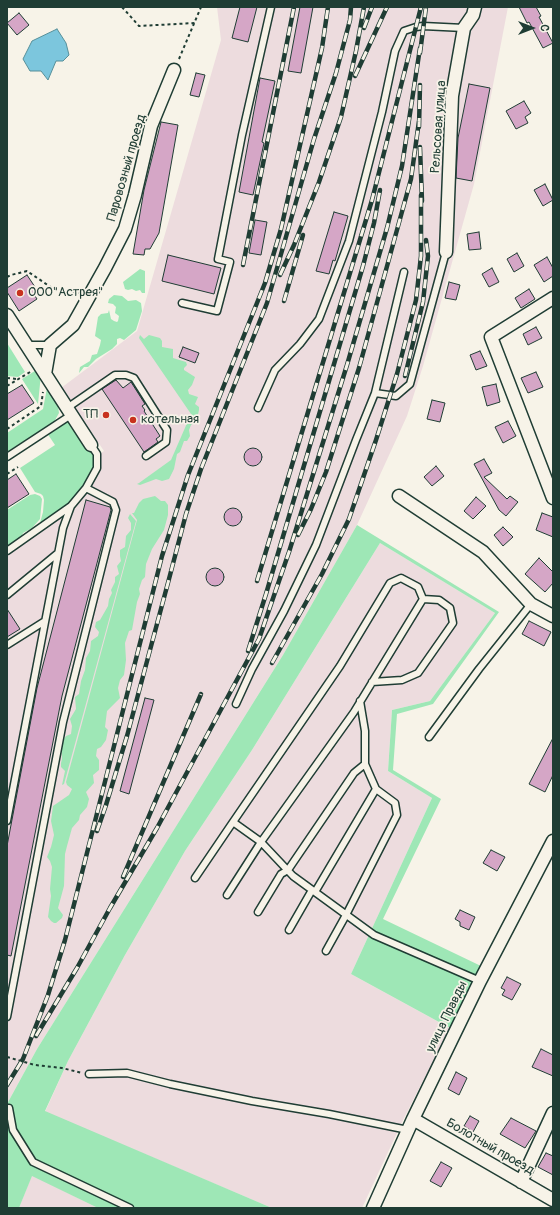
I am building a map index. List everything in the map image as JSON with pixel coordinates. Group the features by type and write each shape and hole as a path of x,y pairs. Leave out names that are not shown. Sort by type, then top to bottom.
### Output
{"street":[{"name":"Рельсовая улица","path":"446,252 452,96 464,28 473,15 475,7"},
{"name":"Паровозный проезд","path":"50,345 73,325 125,229 135,195 151,126 174,70"},
{"path":"553,298 491,337 550,481 553,498"},
{"path":"8,318 91,445"},
{"path":"42,369 50,345"},
{"path":"399,496 483,552 532,604 553,616"},
{"name":"улица Правды","path":"373,1208 411,1124 480,981 553,841"},
{"path":"521,1182 553,1113"},
{"name":"Болотный проезд","path":"411,1124 553,1200"}],"lane":[{"path":"182,303 217,311 230,262 218,259 246,120 271,7"},
{"path":"258,408 276,370 300,344 322,313 349,241 382,112 395,51 404,31 423,26 464,28"},
{"path":"375,393 396,396 410,384 446,252"},
{"path":"236,704 316,545 375,393 404,272"},
{"path":"26,345 50,345"},
{"path":"7,457 115,375 126,375 134,378 167,430 166,442 146,456"},
{"path":"7,551 71,506 86,488 97,468 98,454 91,445"},
{"path":"7,1017 63,722 116,510 113,502 86,488"},
{"path":"7,821 63,528 71,506"},
{"path":"7,595 58,553"},
{"path":"195,878 340,666 390,583 401,578 418,587 423,599"},
{"path":"227,895 261,842 360,702 423,599"},
{"path":"372,682 402,680 418,674 453,623 450,608 439,600 423,599"},
{"path":"429,738 479,669 532,604"},
{"path":"7,645 45,621"},
{"path":"326,950 346,915 397,815 395,803 376,788 365,764 365,731 360,702"},
{"path":"258,912 281,874 288,870 354,773 365,764"},
{"path":"289,930 376,788"},
{"path":"233,822 261,842 293,876 374,935 480,981"},
{"path":"88,1074 127,1073 170,1084 252,1101 329,1114 411,1124"},
{"path":"9,1108 13,1130 33,1162 130,1208"}],"path":[{"path":"122,7 139,26 195,23"},
{"path":"174,70 201,7"},
{"path":"7,277 11,274 28,271 55,290 90,294"},
{"path":"7,386 18,379 42,369 41,406 7,429"},
{"path":"7,378 18,379"},
{"path":"7,474 18,467"},
{"path":"7,1057 35,1065 62,1068 88,1074"}],"shaded area":[{"path":"217,7 508,7 474,184 423,366 407,416 357,525 283,655 37,1049 7,1104 7,548 63,509 92,460 104,451 61,388 137,331 221,40"},
{"path":"380,543 495,613 430,701 392,710 388,771 432,798 351,974 450,1028 404,1118 362,1208 272,1208 45,1112 68,1061 125,955 185,851 252,750"},
{"path":"32,1175 98,1208 19,1208"}],"green space":[{"path":"140,269 145,271 145,293 142,293 140,290 136,291 132,289 125,289 123,282"},
{"path":"114,295 122,296 128,301 136,300 141,303 142,311 136,330 124,340 120,338 117,339 117,344 112,349 96,359 88,367 84,367 79,373 80,367 90,361 92,355 97,354 101,340 95,336 98,317 101,314 108,313 109,310 111,319 117,322 118,321 119,316 115,313 116,307 113,304 108,303 109,299"},
{"path":"140,335 144,339 149,335 160,338 162,341 162,347 173,349 173,358 186,362 187,365 184,370 195,377 188,390 189,394 198,397 195,404 199,407 199,410 197,419 191,425 189,430 190,436 187,441 184,441 180,452 177,454 174,469 169,479 162,481 156,479 140,485 137,484 171,460 191,414 139,338"},
{"path":"7,343 25,372 18,377 7,376"},
{"path":"38,369 41,374 38,404 22,379"},
{"path":"47,388 58,406 59,413 54,422 7,452 7,433 43,409"},
{"path":"69,418 95,457 93,467 83,485 69,503 40,523 43,512 43,496 35,492 20,468 55,445 47,433"},
{"path":"35,494 40,496 42,499 40,519 32,528 23,533 20,540 13,545 7,545 7,510 30,495"},
{"path":"155,496 161,501 165,501 168,505 168,515 164,530 152,549 146,564 145,577 142,580 139,589 140,594 132,630 129,631 125,643 126,660 124,675 120,680 118,688 120,698 107,711 105,727 108,730 106,740 101,747 97,749 96,756 99,760 99,770 93,775 94,783 86,792 89,799 87,807 72,828 65,854 64,886 58,908 63,915 62,918 54,923 48,917 51,896 50,889 52,867 47,857 54,835 51,821 53,806 69,795 72,789 66,782 137,520 132,513 134,513 139,503 143,499"},
{"path":"130,514 136,521 64,784 62,785 65,771 61,767 61,744 66,736 71,734 72,726 70,719 76,709 75,697 79,694 81,681 85,670 86,658 90,651 91,641 98,636 99,632 95,627 96,622 100,620 108,606 115,577 119,574 117,566 121,561 120,550 125,547 126,536 131,530 131,523 128,518"},
{"path":"357,525 499,612 433,704 397,714 393,770 441,799 383,919 481,966 471,988 450,1028 351,974 432,798 388,771 392,710 430,701 495,613 380,543 252,750 185,851 125,955 68,1061 45,1111 272,1208 98,1208 32,1176 19,1208 7,1208 7,1104 37,1049 283,655"}],"water":[{"path":"57,29 66,43 69,55 63,61 56,61 48,80 41,71 30,71 23,59 32,41"}],"building":[{"path":"240,7 257,7 248,42 232,38"},
{"path":"300,7 313,7 301,73 288,71"},
{"path":"519,7 536,7 541,16 539,17 553,43 543,48"},
{"path":"19,13 29,25 17,35 7,23"},
{"path":"196,73 205,75 199,97 190,95"},
{"path":"260,78 275,81 262,142 264,143 253,195 239,192"},
{"path":"469,84 490,88 472,181 456,178 458,138"},
{"path":"524,101 531,113 525,117 528,123 516,129 506,111"},
{"path":"161,122 178,125 159,233 150,249 145,249 144,255 133,254 144,190"},
{"path":"545,184 553,200 543,206 534,190"},
{"path":"334,212 348,216 335,261 333,260 329,274 316,271"},
{"path":"255,220 267,222 261,255 249,253"},
{"path":"479,232 481,249 469,250 467,234"},
{"path":"517,253 524,266 514,272 507,259"},
{"path":"168,255 221,268 214,294 162,281"},
{"path":"547,257 553,268 553,276 544,282 534,265"},
{"path":"492,268 499,282 489,287 482,274"},
{"name":"ООО\"Астрея\"","path":"27,275 37,290 33,293 37,299 19,311 7,292 7,288"},
{"path":"449,282 460,285 456,300 445,298"},
{"path":"529,289 535,299 521,308 515,298"},
{"path":"536,327 542,338 528,345 523,334"},
{"path":"183,347 199,353 195,363 179,357"},
{"path":"480,351 487,366 476,370 470,355"},
{"path":"536,372 543,387 528,393 521,378"},
{"name":"котельная","path":"116,380 123,388 131,382 145,404 142,406 145,410 144,411 160,436 156,439 158,442 144,452 102,389"},
{"path":"496,384 500,402 487,406 482,387"},
{"path":"22,385 34,403 7,420 7,394"},
{"path":"432,400 445,403 440,422 427,419"},
{"path":"508,421 516,436 503,443 495,427"},
{"path":"249,448 257,448 262,453 260,464 257,466 249,466 244,461 244,453"},
{"path":"484,459 492,473 484,477 507,499 510,496 518,502 506,516 499,510 474,464"},
{"path":"436,466 444,476 432,486 424,477"},
{"path":"16,474 29,494 7,508 7,480"},
{"path":"476,497 486,506 473,519 464,511"},
{"path":"86,500 110,507 111,510 62,696 11,956 7,955 7,846 37,688"},
{"path":"229,508 237,508 242,513 240,524 237,526 229,526 224,521 224,513"},
{"path":"542,513 553,517 553,537 536,530"},
{"path":"503,527 513,537 503,546 494,535"},
{"path":"539,558 553,572 553,583 545,592 525,574"},
{"path":"211,568 219,568 224,573 222,584 219,586 211,586 206,581 206,573"},
{"path":"7,609 20,629 7,637"},
{"path":"529,621 551,632 544,646 522,634"},
{"path":"145,698 154,700 129,794 120,791"},
{"path":"553,738 553,775 545,792 529,784"},
{"path":"491,850 505,857 497,871 483,863"},
{"path":"460,910 475,917 469,930 460,926 460,922 455,919"},
{"path":"507,977 521,984 512,1000 502,995 505,990 501,988"},
{"path":"541,1049 553,1055 553,1076 532,1067"},
{"path":"456,1072 467,1078 459,1095 448,1089"},
{"path":"470,1116 479,1121 473,1132 464,1126"},
{"path":"511,1118 536,1131 525,1148 500,1134"},
{"path":"546,1153 553,1156 553,1175 538,1167"},
{"path":"441,1162 452,1168 441,1187 430,1181"}],"railway":[{"path":"243,265 294,7"},
{"path":"7,1085 23,1059 48,995 65,940 162,556 188,475 265,283 281,229 322,48 328,7"},
{"path":"97,831 127,736 186,514 201,469 267,303 314,139 336,73 350,20 351,7"},
{"path":"280,275 294,245 319,182 341,117 364,7"},
{"path":"364,28 372,7"},
{"path":"355,76 387,7"},
{"path":"257,581 372,200 421,7"},
{"path":"420,53 426,7"},
{"path":"36,1036 77,968 157,828 259,639 289,552 347,365 387,228 402,166 420,48"},
{"path":"419,127 420,85"},
{"path":"298,535 311,509 326,472 359,368 411,179 419,121"},
{"path":"420,147 422,201"},
{"path":"248,651 363,266 374,223 380,190"},
{"path":"272,663 322,574 349,519 376,440 397,374 416,300 421,256 421,195"},
{"path":"284,301 303,235"},
{"path":"405,376 423,302 428,256 426,240"},
{"path":"123,877 201,694"}],"place":[{"name":"ООО\"Астрея\"","path":"20,293"},
{"name":"ТП","path":"106,415"},
{"name":"котельная","path":"133,420"}]}
